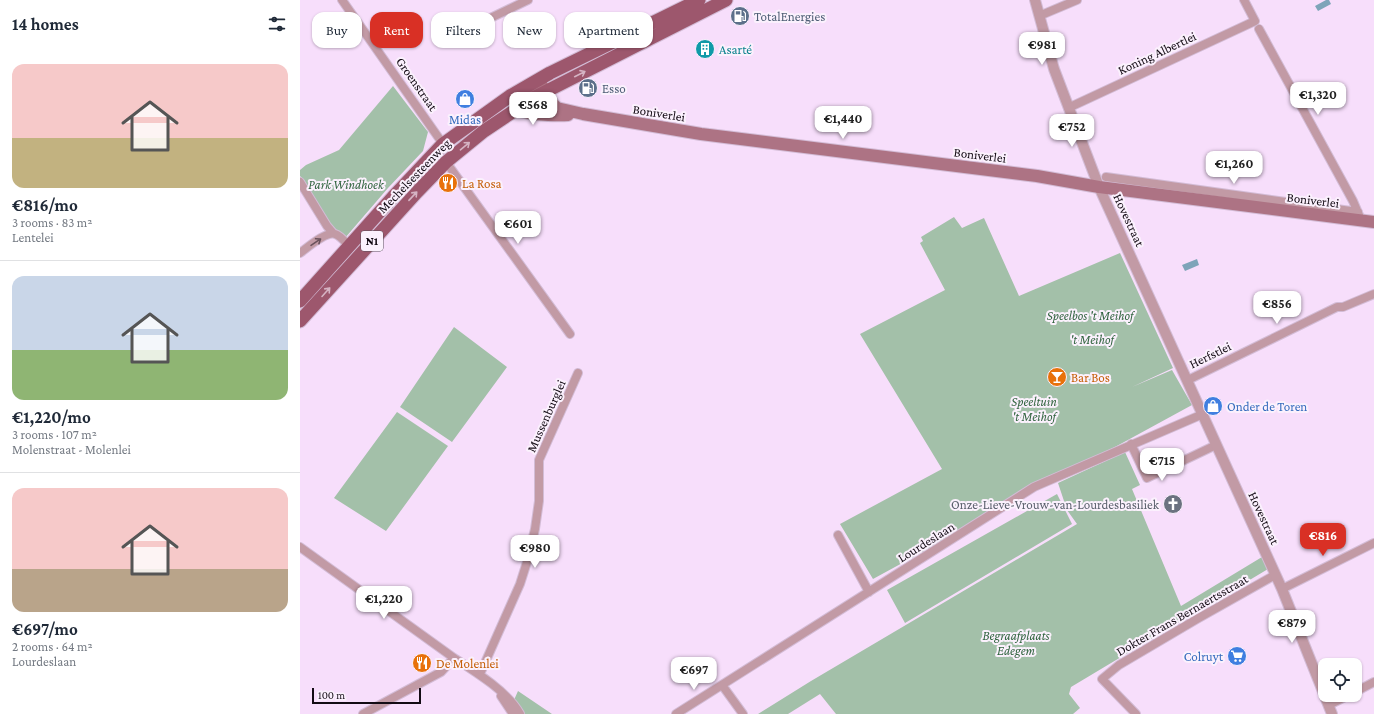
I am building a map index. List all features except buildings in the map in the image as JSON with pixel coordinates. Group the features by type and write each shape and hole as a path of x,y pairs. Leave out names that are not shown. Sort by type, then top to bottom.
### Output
{"main road":[{"name":"Mechelsesteenweg","path":"300,301 392,197 443,144 510,96 534,82 698,0"},
{"name":"Mechelsesteenweg","path":"300,321 396,214 446,162 479,135 540,94 726,0"},
{"path":"534,82 549,115"},
{"name":"Boniverlei","path":"540,94 558,108 583,114 701,134 1037,176 1103,182 1359,216 1374,222"},
{"name":"Boniverlei","path":"513,111 519,110 534,114 559,116 583,114"}],"street":[{"name":"Groenstraat","path":"342,0 443,144"},
{"path":"495,16 528,0"},
{"name":"Hovestraat","path":"1034,0 1054,69 1068,108 1103,182 1202,414 1282,589 1331,710"},
{"path":"1039,16 1077,0"},
{"name":"Koning Albertlei","path":"1068,108 1255,21 1244,0"},
{"path":"1259,29 1359,216"},
{"path":"446,162 570,334"},
{"path":"300,182 327,226 349,246"},
{"path":"300,253 314,242 333,233"},
{"name":"Herfstlei","path":"1188,380 1337,308 1374,294"},
{"name":"Mussenburglei","path":"480,674 520,584 527,562 535,528 539,501 539,460 578,374"},
{"name":"Lourdeslaan","path":"676,714 1034,487 1202,414"},
{"path":"1132,444 1147,478 1216,445"},
{"path":"838,535 869,592"},
{"path":"1282,589 1374,543"},
{"path":"300,547 454,658 480,674 508,697 520,714"},
{"name":"Dokter Frans Bernaertsstraat","path":"1136,714 1102,679 1119,665 1275,575"},
{"path":"363,714 440,672 454,658"},
{"path":"1362,688 1374,682"},
{"path":"722,685 743,714"},
{"path":"496,688 513,714"},
{"path":"1331,710 1341,702"}],"green space":[{"name":"Park Windhoek","path":"393,86 428,132 423,151 388,188 345,238 330,224 300,176 300,170 306,165 339,150"},
{"path":"954,217 962,228 984,218 1019,296 1120,253 1173,368 1132,387 1172,370 1192,405 873,579 840,524 942,469 860,334 945,290 920,243 923,241 921,237"},
{"path":"454,327 507,367 452,442 400,407"},
{"path":"397,412 448,446 386,531 334,498"},
{"name":"Begraafplaats Edegem","path":"1125,452 1140,485 1132,489 1181,606 1262,557 1268,569 1071,687 1069,694 1080,708 1073,714 836,714 820,694 788,714 758,714 811,681 1077,524 1067,510 1058,483"},
{"path":"1057,494 1072,524 905,623 887,590"},
{"path":"518,691 552,714 522,714 514,700"}],"water":[{"path":"1329,0 1331,4 1318,11 1315,6"},
{"path":"1197,259 1199,265 1185,271 1182,265"}],"place":[{"name":"TotalEnergies","path":"740,16"},
{"name":"Asarté","path":"705,49"},
{"name":"Esso","path":"588,88"},
{"name":"Midas","path":"465,99"},
{"name":"La Rosa","path":"448,183"},
{"name":"Bar Bos","path":"1057,377"},
{"name":"Onder de Toren","path":"1213,406"},
{"name":"Onze-Lieve-Vrouw-van-Lourdesbasiliek","path":"1173,504"},
{"name":"Colruyt","path":"1237,656"},
{"name":"De Molenlei","path":"422,663"}],"park label":[{"name":"Speelbos 't Meihof","path":"1090,315"},
{"name":"'t Meihof","path":"1092,339"},
{"name":"Speeltuin 't Meihof","path":"1034,408"}]}
